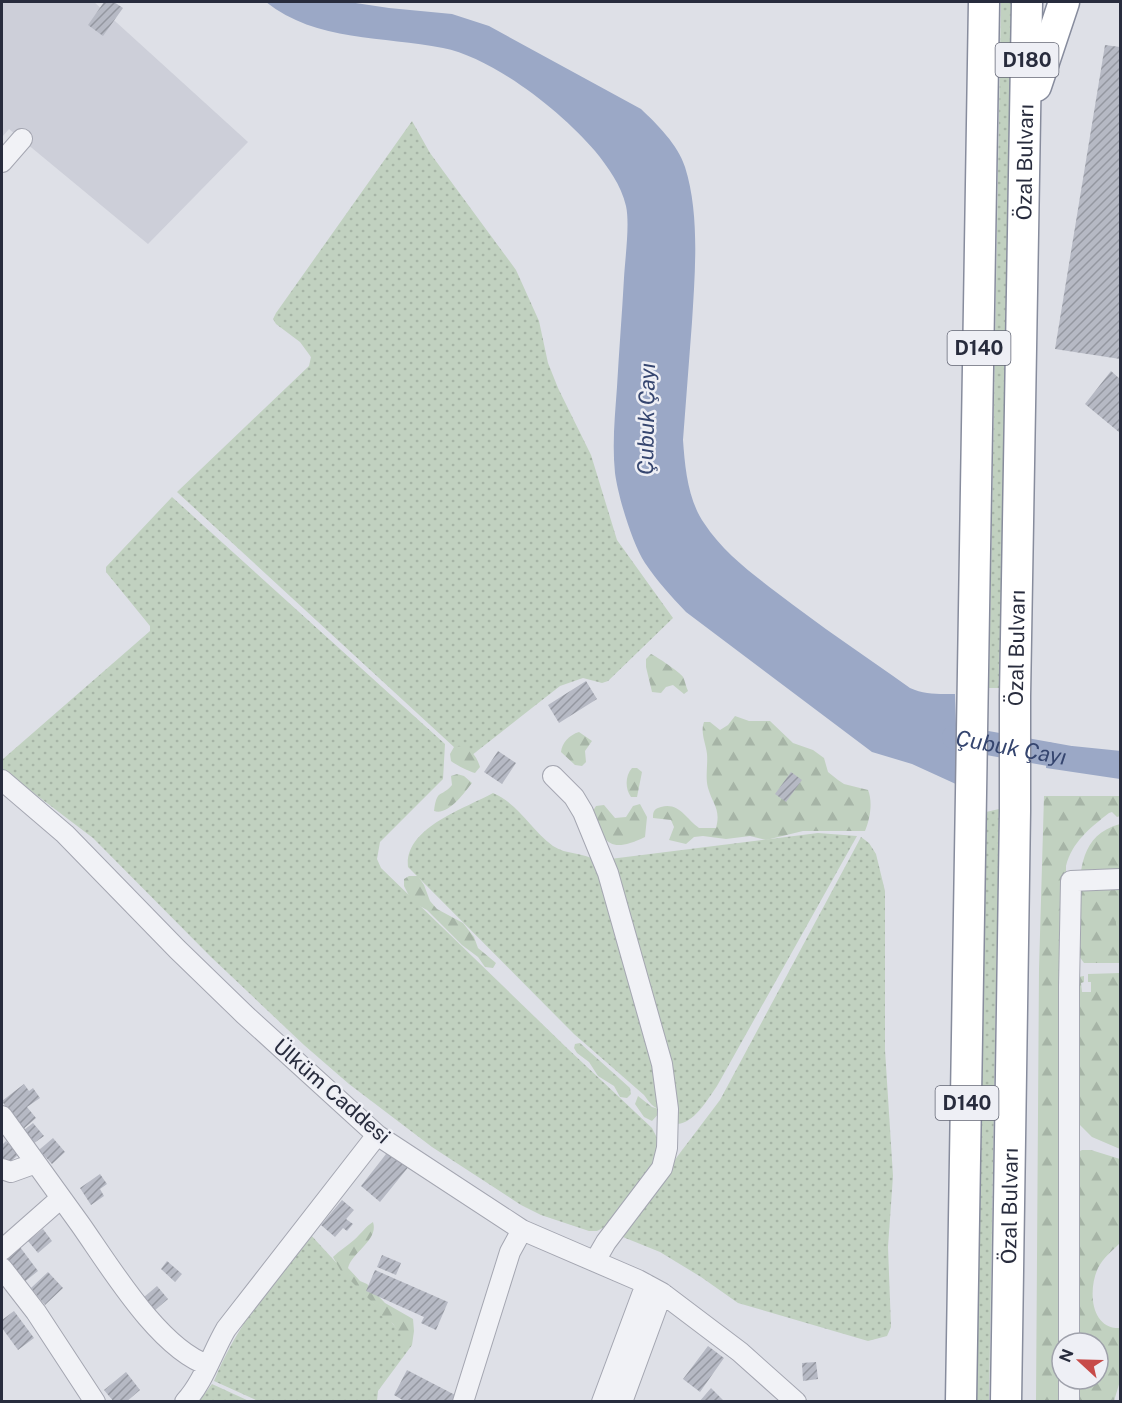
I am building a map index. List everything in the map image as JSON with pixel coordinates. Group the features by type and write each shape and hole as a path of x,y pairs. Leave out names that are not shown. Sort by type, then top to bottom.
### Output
{"highway":[{"path":"962,2 983,70"},
{"name":"Özal Bulvarı","path":"961,1401 984,2"},
{"name":"Özal Bulvarı","path":"1006,1401 1027,2"},
{"path":"1026,118 1064,2"}],"street":[{"path":"2,162 22,140"},
{"path":"553,776 574,797 583,812 608,873 662,1064 668,1108 667,1148 662,1168 606,1242 595,1261"},
{"name":"Ülküm Caddesi","path":"2,780 65,834 177,950 377,1135 522,1230 654,1288 731,1345 796,1401"},
{"path":"1069,1331 1071,881 1120,879"},
{"path":"2,1116 129,1294 158,1328 186,1355 208,1365"},
{"path":"185,1401 198,1386 226,1329 377,1135"},
{"path":"2,1169 11,1172 36,1163"},
{"path":"2,1250 61,1198"},
{"path":"463,1401 510,1252 522,1230"},
{"path":"2,1268 36,1312 95,1401"},
{"path":"602,1401 654,1288"},
{"path":"622,1401 654,1288"}],"shaded area":[{"path":"2,2 94,2 248,142 148,244 9,129 2,137"}],"green space":[{"path":"1001,2 1012,2 1000,688 989,688"},
{"path":"412,121 430,153 516,270 539,321 548,363 558,388 591,455 617,540 673,618 608,681 602,683 583,678 560,686 467,759 177,492 309,366 311,357 300,342 276,324 273,319"},
{"path":"172,497 445,744 443,779 380,842 377,859 381,868 652,1128 658,1141 654,1163 639,1186 605,1227 597,1231 589,1231 541,1215 521,1205 432,1147 349,1084 211,957 93,838 2,769 3,759 150,631 150,626 106,572 106,567"},
{"path":"651,654 681,675 688,691 684,694 673,685 666,687 661,693 652,692 646,667 646,659"},
{"path":"735,716 749,721 770,721 793,743 813,750 824,758 828,772 838,780 844,784 868,790 870,810 865,831 803,831 766,840 750,836 726,839 703,836 694,837 686,844 669,840 674,827 671,820 653,818 654,811 661,807 678,809 699,828 716,828 717,811 707,784 707,754 703,726 704,722 710,722 720,730 728,725"},
{"path":"579,732 592,741 585,751 586,762 582,766 575,765 561,752 567,740"},
{"path":"463,746 472,752 477,760 480,767 475,773 451,761 450,754 454,747"},
{"path":"632,768 637,768 642,772 637,797 631,797 627,786 628,775"},
{"path":"457,774 464,776 472,783 450,807 439,812 434,811 438,796 452,785 451,776"},
{"path":"493,793 511,804 553,846 597,861 634,978 662,1110 656,1108 574,1034 408,867 409,853 425,831 452,813"},
{"path":"1044,796 1120,796 1120,816 1109,813 1089,830 1077,843 1066,866 1062,1331 1050,1331 1050,1391 1064,1391 1064,1401 1036,1402 1039,969"},
{"path":"640,804 647,817 645,837 624,845 610,843 605,839 591,814 596,806 604,805 615,818 626,817 633,806"},
{"path":"999,809 989,1401 975,1402 986,812"},
{"path":"1120,824 1120,963 1084,963 1079,956 1079,891 1085,855 1097,836"},
{"path":"818,833 857,836 717,1086 694,1116 683,1123 676,1124 610,859"},
{"path":"861,837 869,843 876,854 885,891 885,1050 893,1176 888,1247 891,1327 887,1336 868,1341 738,1303 660,1252 618,1235 720,1100"},
{"path":"409,876 418,876 430,901 437,909 463,923 474,937 478,948 496,963 493,968 485,967 478,957 462,945 427,910 412,902 404,886 404,879"},
{"path":"1114,896 1120,896 1120,961 1119,961"},
{"path":"1120,973 1120,1149 1092,1137 1078,1123 1078,977 1084,976 1084,982 1081,983 1082,992 1091,992 1088,974"},
{"path":"580,1043 630,1088 631,1094 627,1098 620,1097 614,1086 598,1076 589,1062 577,1053 574,1048 575,1044"},
{"path":"638,1096 652,1107 662,1110 652,1121 644,1117 635,1104"},
{"path":"1091,1150 1120,1159 1120,1243 1098,1268 1093,1286 1097,1315 1110,1327 1120,1328 1120,1381 1114,1401 1075,1401 1075,1391 1110,1391 1110,1331 1075,1331 1078,1152"},
{"path":"373,1222 372,1235 350,1262 348,1268 385,1303 413,1319 412,1345 404,1346 401,1335 393,1324 382,1316 373,1303 341,1271 333,1257"},
{"path":"309,1233 412,1345 378,1391 377,1401 258,1401 214,1381 244,1322"},
{"path":"212,1384 249,1401 199,1401"}],"water":[{"path":"266,2 349,2 452,14 489,26 641,109 660,128 672,143 685,167 690,185 695,224 692,322 683,440 688,483 694,504 711,533 737,561 793,605 910,688 927,693 955,694 958,785 912,764 872,752 686,612 645,563 635,544 622,506 614,462 627,213 624,198 617,184 595,151 546,104 484,63 443,48 328,31 286,15"},
{"path":"1048,742 1092,752 1120,755 1120,779 1046,768"}],"building":[{"path":"104,2 114,2 123,8 103,36 88,25"},
{"path":"1105,45 1120,47 1120,359 1055,349"},
{"path":"1111,371 1120,379 1120,433 1085,404"},
{"path":"586,681 597,699 559,723 548,705"},
{"path":"498,751 516,763 502,784 484,772"},
{"path":"791,772 802,780 786,802 775,794"},
{"path":"24,1084 29,1091 33,1088 40,1098 27,1107 36,1118 21,1131 2,1101"},
{"path":"33,1123 44,1136 30,1146 20,1133"},
{"path":"53,1138 65,1152 52,1164 39,1150"},
{"path":"6,1141 19,1154 7,1165 2,1159 2,1145"},
{"path":"390,1149 410,1165 380,1202 361,1186"},
{"path":"100,1174 107,1184 100,1189 104,1196 91,1205 80,1188"},
{"path":"342,1200 354,1210 346,1219 353,1224 347,1231 343,1228 335,1237 321,1225"},
{"path":"43,1229 52,1241 38,1253 28,1241"},
{"path":"20,1247 38,1271 23,1283 5,1260"},
{"path":"382,1255 401,1263 396,1275 377,1267"},
{"path":"167,1261 182,1274 175,1282 161,1269"},
{"path":"375,1270 448,1302 436,1330 421,1323 424,1317 366,1291"},
{"path":"48,1272 63,1288 45,1305 31,1288"},
{"path":"157,1286 168,1299 154,1311 143,1298"},
{"path":"14,1311 34,1338 18,1350 2,1328 2,1320"},
{"path":"708,1346 724,1358 700,1392 683,1379"},
{"path":"816,1362 818,1379 803,1381 802,1363"},
{"path":"407,1370 457,1396 454,1402 406,1402 394,1395"},
{"path":"126,1372 140,1390 126,1402 114,1402 104,1390"},
{"path":"711,1388 725,1402 699,1402"}],"waterway":[{"name":"Çubuk Çayı","path":"954,737 1071,758 1120,763"}]}
